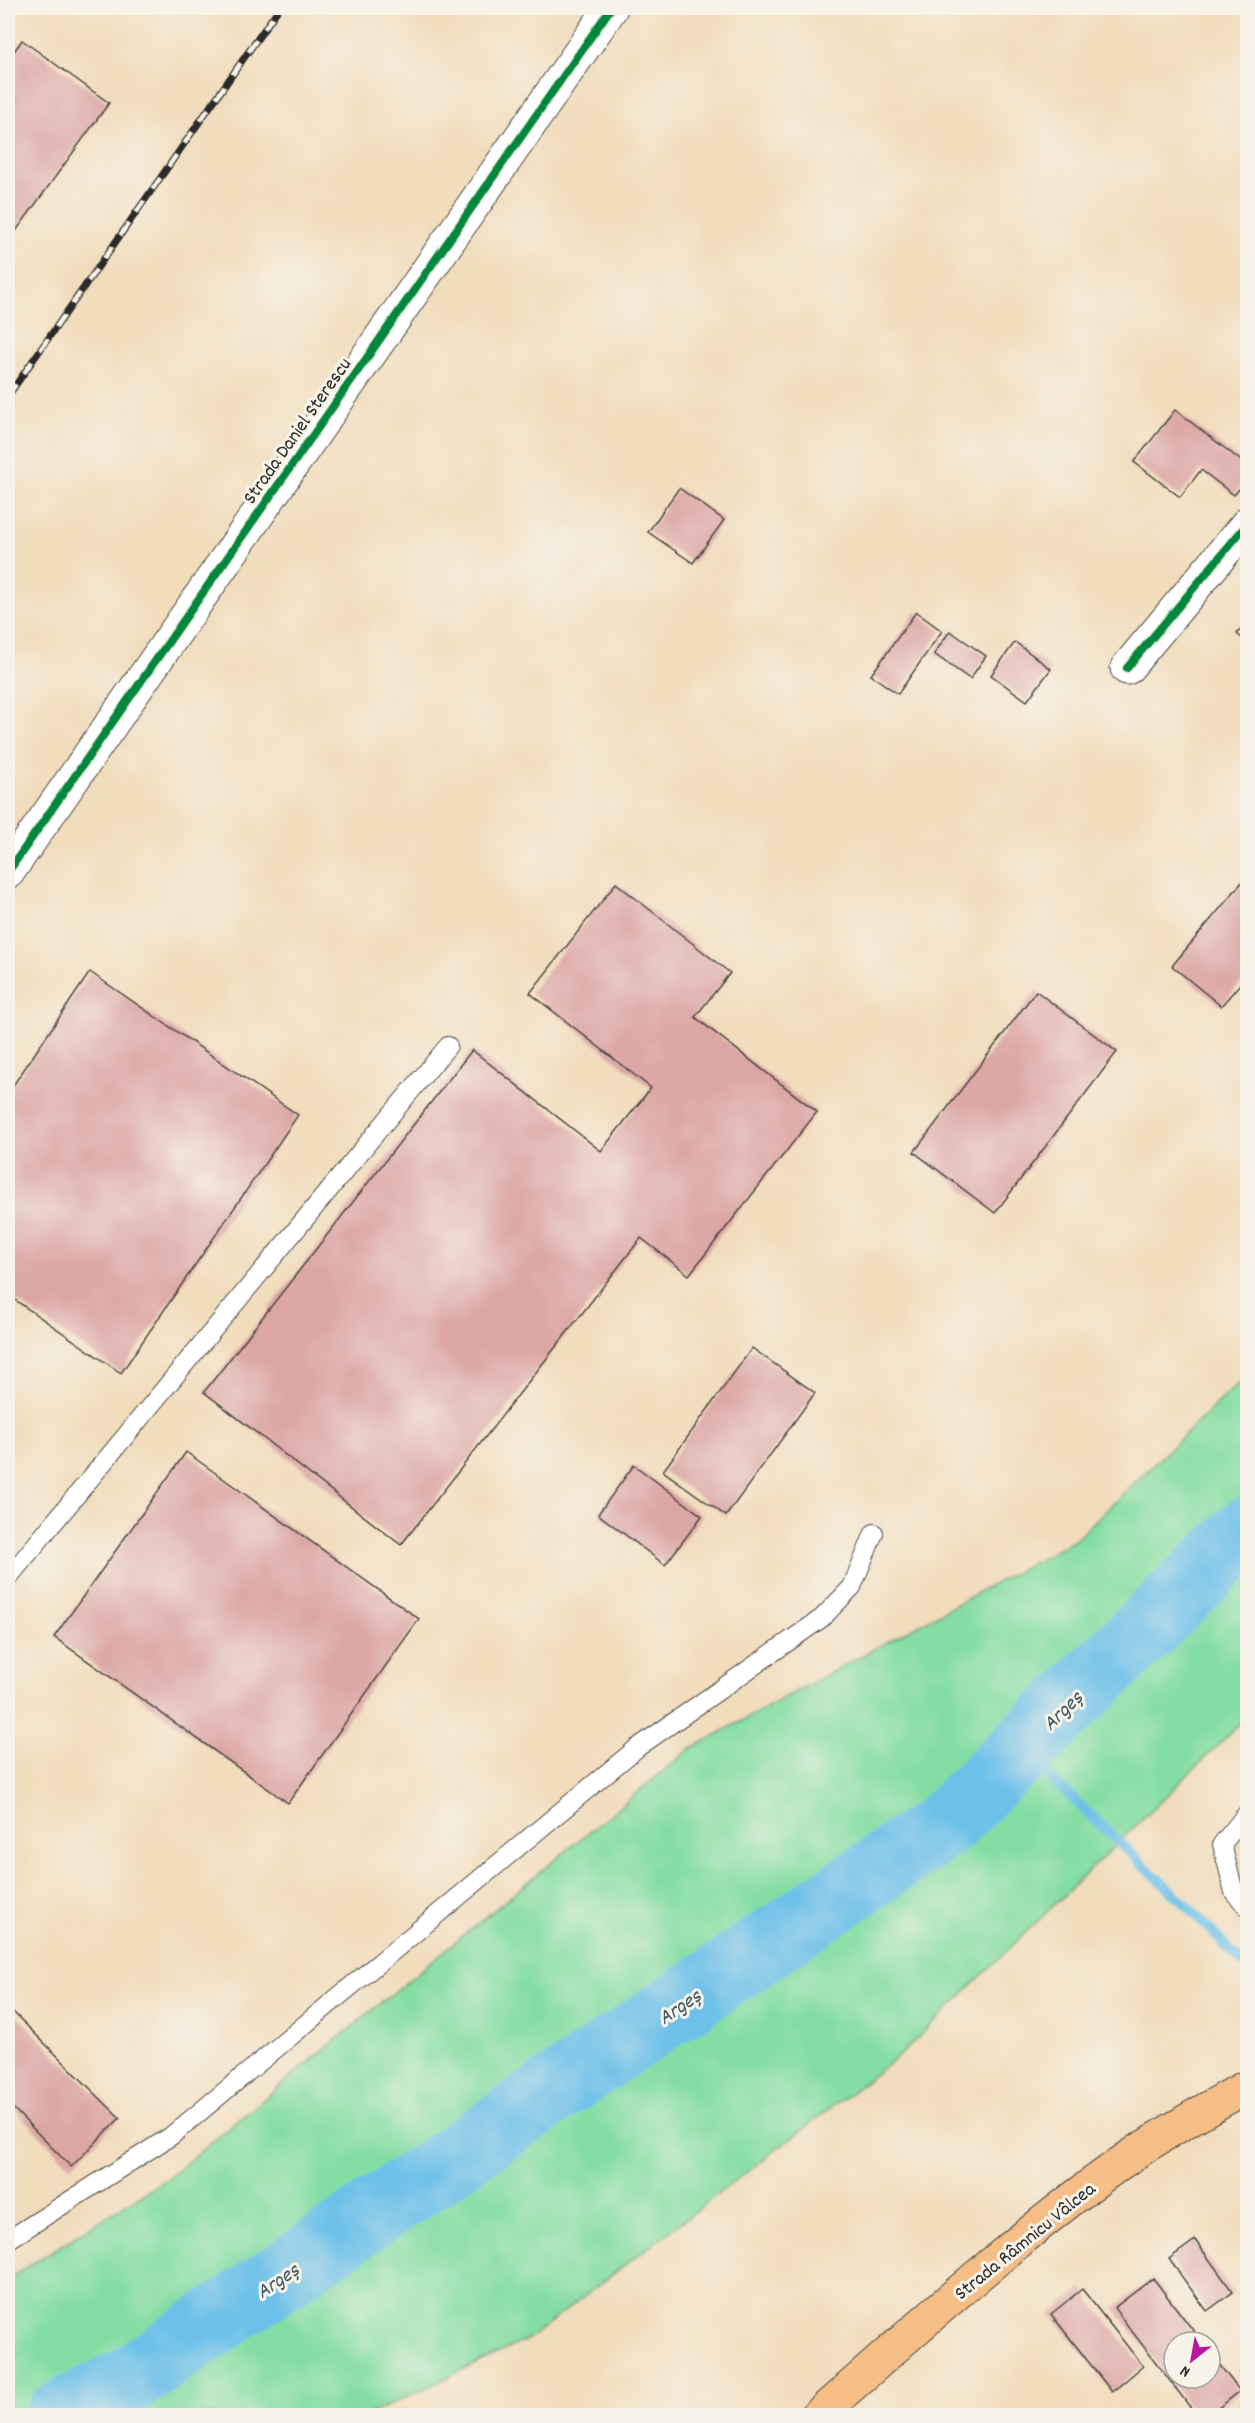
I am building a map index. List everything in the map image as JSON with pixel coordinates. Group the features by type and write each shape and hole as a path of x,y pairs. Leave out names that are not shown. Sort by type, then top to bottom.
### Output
{"main road":[{"name":"Strada Râmnicu Vâlcea","path":"817,2415 1002,2254 1060,2209 1171,2130 1248,2086"}],"street":[{"name":"Strada Daniel Sterescu","path":"8,872 611,8"},
{"path":"1127,668 1248,523"}],"lane":[{"path":"8,1578 448,1046"},
{"path":"8,2241 171,2136 637,1748 822,1618 852,1587 874,1533"},
{"path":"1248,1812 1222,1844 1234,1892 1248,1908"}],"green space":[{"path":"1247,1375 1247,1717 900,2055 528,2339 368,2415 8,2415 8,2279 168,2178 690,1749 1075,1540"}],"building":[{"path":"22,40 109,103 8,242 8,60"},
{"path":"1175,410 1248,466 1248,479 1234,495 1201,470 1180,497 1134,462"},
{"path":"679,488 724,520 693,563 648,532"},
{"path":"916,612 942,631 898,694 871,675"},
{"path":"1248,622 1248,643 1237,634"},
{"path":"950,631 986,656 970,679 934,654"},
{"path":"1015,642 1051,669 1027,701 991,675"},
{"path":"1248,875 1248,975 1221,1006 1172,966"},
{"path":"616,883 730,973 695,1017 817,1112 689,1275 641,1238 401,1545 204,1392 472,1050 601,1151 651,1088 530,993"},
{"path":"90,972 298,1115 121,1373 8,1295 8,1093"},
{"path":"1036,991 1117,1052 995,1213 914,1152"},
{"path":"752,1348 815,1393 726,1516 663,1471"},
{"path":"186,1452 419,1619 288,1803 54,1637"},
{"path":"634,1465 702,1516 665,1565 598,1514"},
{"path":"9,2008 120,2118 71,2167 8,2103"},
{"path":"1195,2240 1233,2292 1207,2311 1169,2259"},
{"path":"1153,2278 1193,2330 1162,2330 1162,2370 1114,2308"},
{"path":"1082,2289 1143,2366 1112,2392 1051,2314"},
{"path":"1248,2366 1248,2383 1239,2373"},
{"path":"1222,2368 1240,2391 1208,2416 1197,2416 1177,2390 1222,2390"}],"waterway":[{"name":"Argeș","path":"59,2416 125,2383 942,1826 1248,1530"},
{"path":"1021,1750 1189,1908 1248,1969"}],"railway":[{"path":"8,396 279,8"}],"cycle path":[{"path":"8,872 611,8"},
{"path":"1127,668 1248,523"}]}
